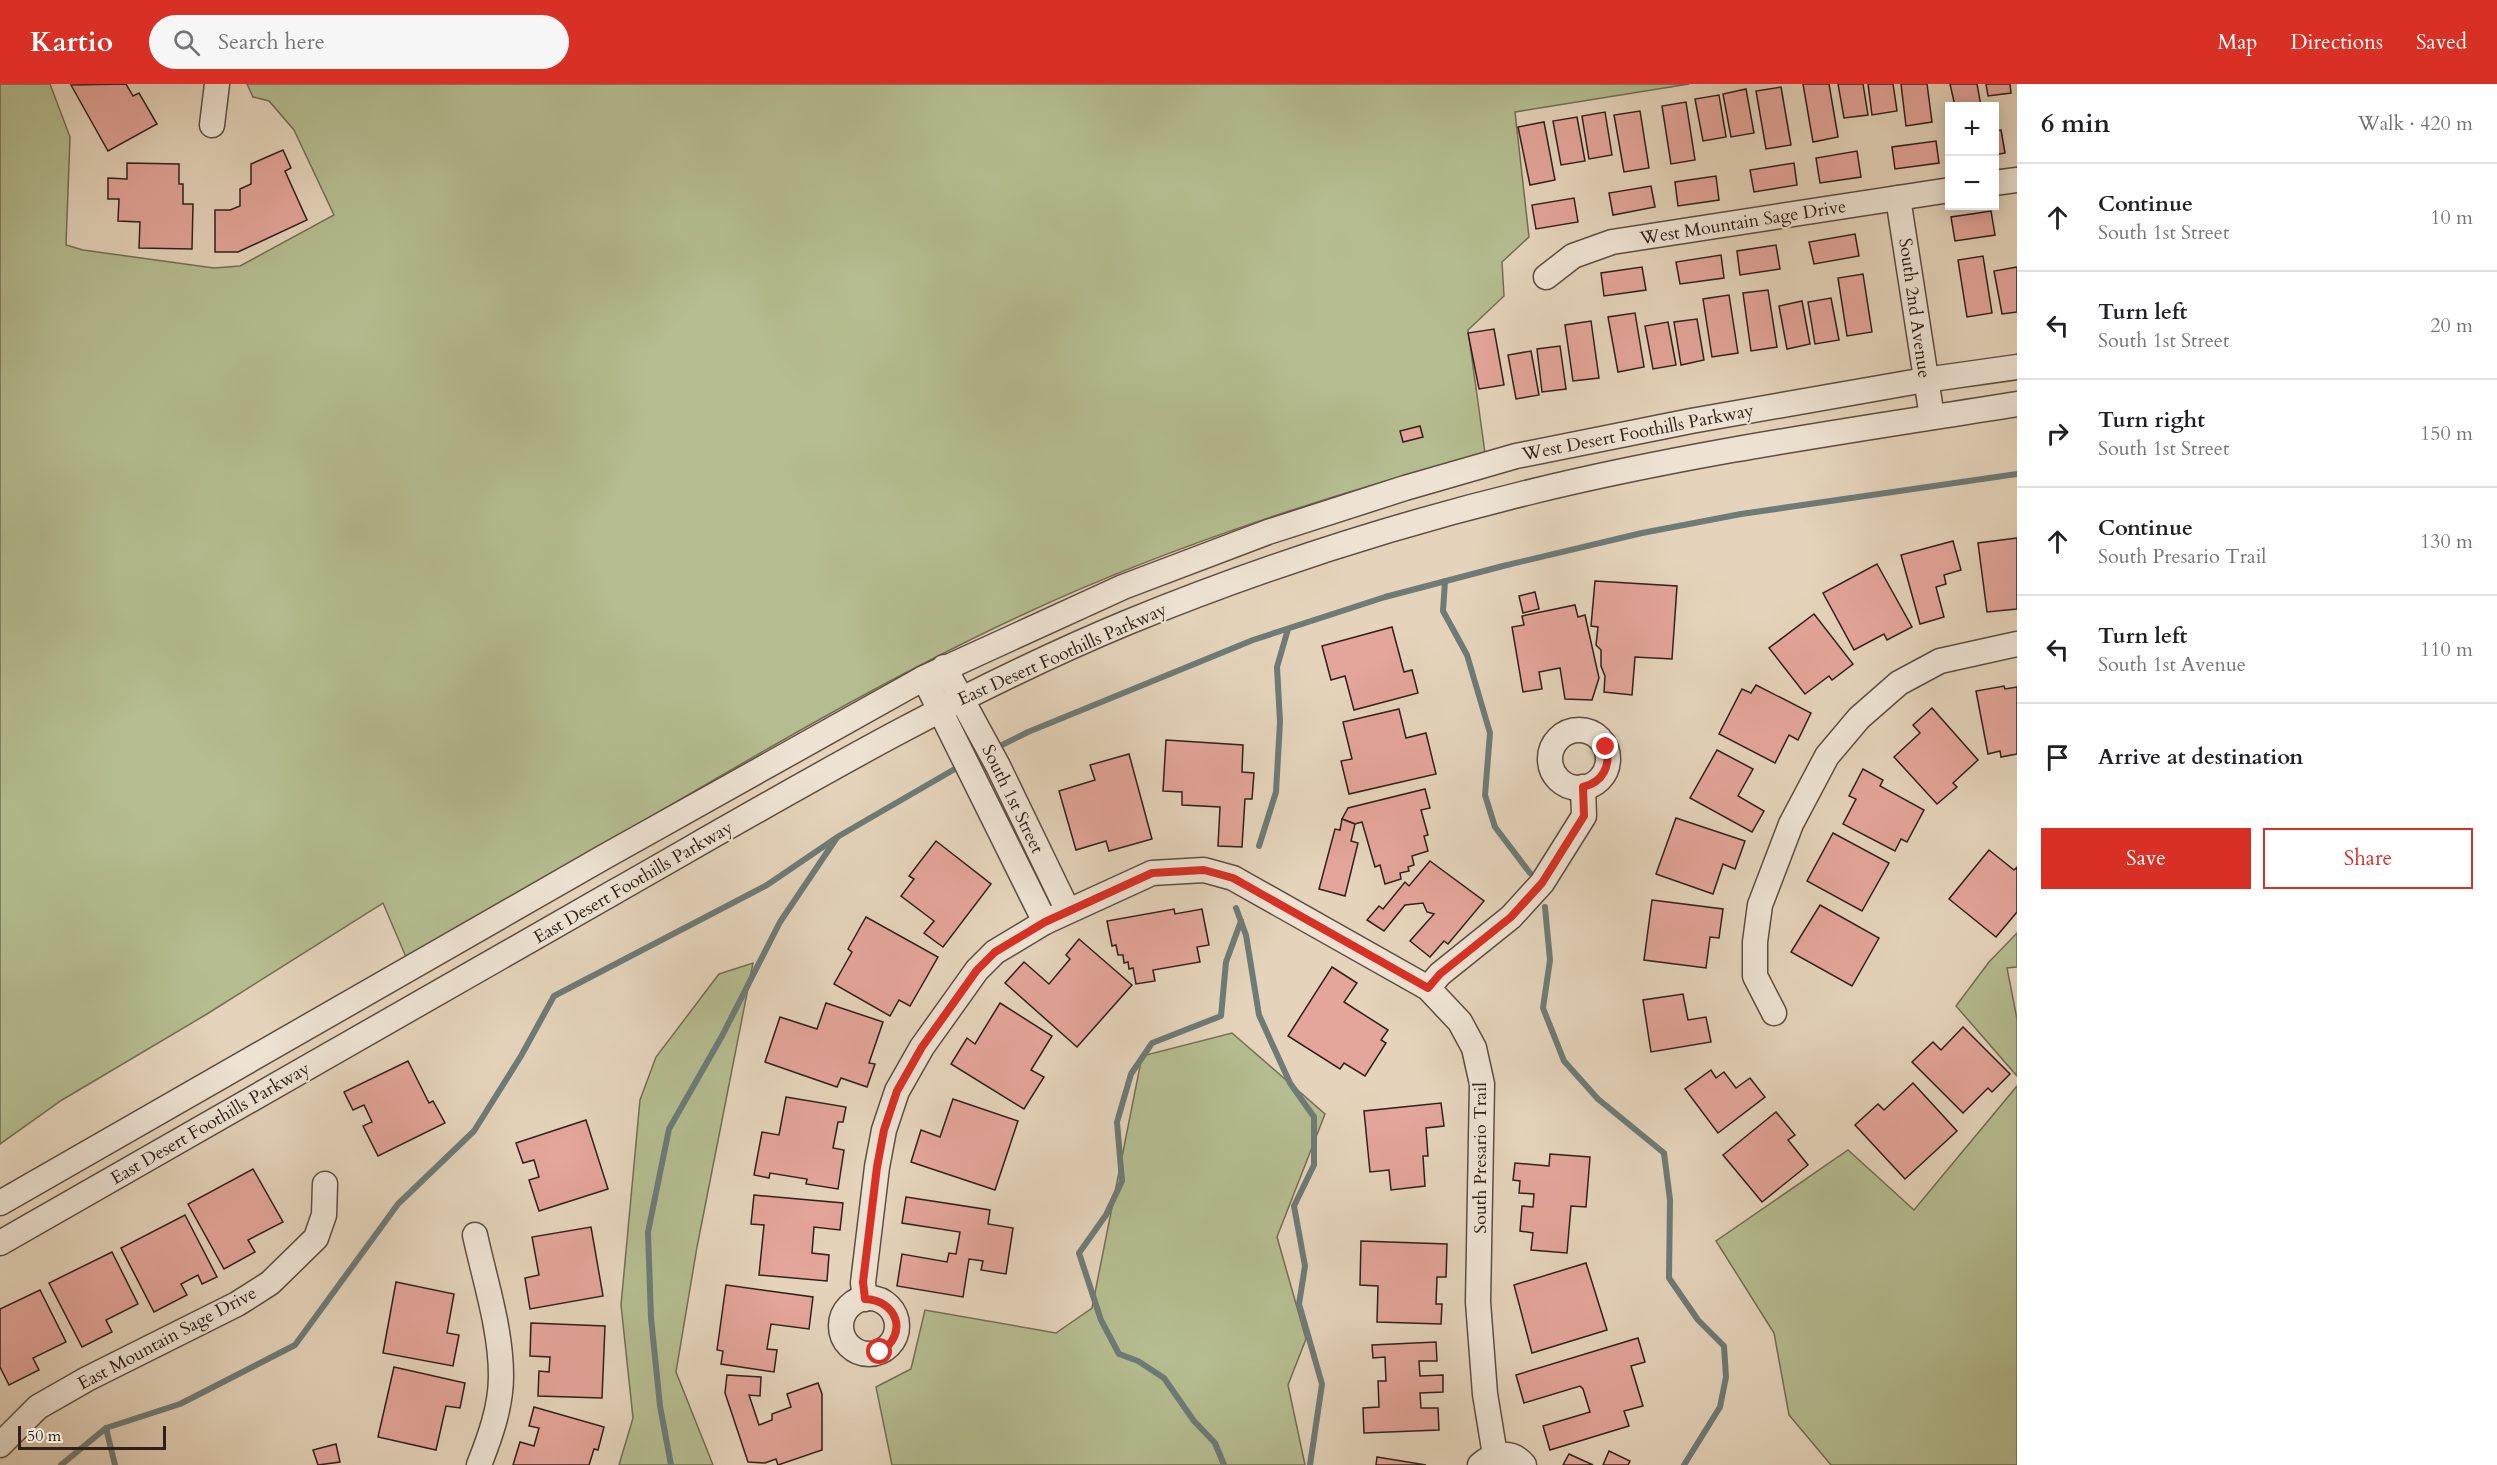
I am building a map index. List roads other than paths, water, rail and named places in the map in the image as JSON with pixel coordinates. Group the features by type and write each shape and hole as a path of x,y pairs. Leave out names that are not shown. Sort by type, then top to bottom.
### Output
{"street":[{"path":"212,125 217,84"},
{"path":"1999,182 2017,180"},
{"name":"West Mountain Sage Drive","path":"1546,277 1573,255 1612,242 1945,191"},
{"name":"South 2nd Avenue","path":"1898,198 1932,417"},
{"name":"West Desert Foothills Parkway","path":"1268,532 1405,488 1516,456 1691,421 1925,380 2017,367"},
{"name":"West Desert Foothills Parkway","path":"1286,564 1412,524 1525,493 1692,457 2017,404"},
{"name":"East Desert Foothills Parkway","path":"0,1203 604,857 934,672 1123,587 1268,532"},
{"name":"East Desert Foothills Parkway","path":"0,1243 773,801 961,698 1128,622 1286,564"},
{"path":"1774,1013 1755,976 1755,942 1760,905 1791,824 1827,756 1858,718 1899,683 1940,661 2017,644"},
{"name":"South 1st Street","path":"934,672 961,698 998,766 1068,910"},
{"name":"South 1st Street","path":"934,672 939,710 1045,922"},
{"path":"1428,988 1440,974 1511,917 1542,883 1584,816 1583,787"},
{"name":"South Presario Trail","path":"1068,910 1152,873 1204,870 1233,878 1428,988 1460,1022 1474,1048 1482,1084 1478,1302 1487,1460 1513,1456 1524,1465"},
{"path":"865,1299 863,1282 877,1167 884,1130 897,1091 922,1047 977,970 995,952 1068,910"},
{"name":"East Mountain Sage Drive","path":"0,1445 38,1407 87,1379 237,1304 270,1282 316,1238 324,1215 325,1184"},
{"path":"475,1235 498,1340 501,1376 498,1407 479,1465"}],"waterway":[{"path":"994,749 1028,732 1253,640 1385,597 1642,533 1741,514 2017,474"},
{"path":"1445,581 1443,611 1467,655 1490,733 1485,795 1495,827 1530,873"},
{"path":"1259,846 1276,792 1280,722 1277,667 1288,629"},
{"path":"61,1465 106,1428 180,1404 295,1345 398,1204 474,1131 521,1056 554,996 767,885 839,836 960,766"},
{"path":"671,1465 660,1406 651,1318 648,1232 669,1129 722,1036 780,922 836,839"},
{"path":"1545,907 1550,960 1543,1008 1564,1061 1598,1099 1664,1153 1670,1200 1669,1278 1698,1320 1724,1346 1726,1377 1720,1407 1684,1465"},
{"path":"1236,908 1246,935 1259,1015 1290,1083 1314,1117 1314,1165 1294,1206 1305,1266 1299,1304 1322,1384 1310,1465"},
{"path":"1224,1465 1215,1443 1194,1421 1164,1378 1138,1361 1119,1354 1101,1320 1079,1253 1106,1215 1122,1181 1117,1122 1131,1074 1152,1043 1221,1016 1226,962 1241,921"},
{"path":"106,1428 115,1465"}]}
